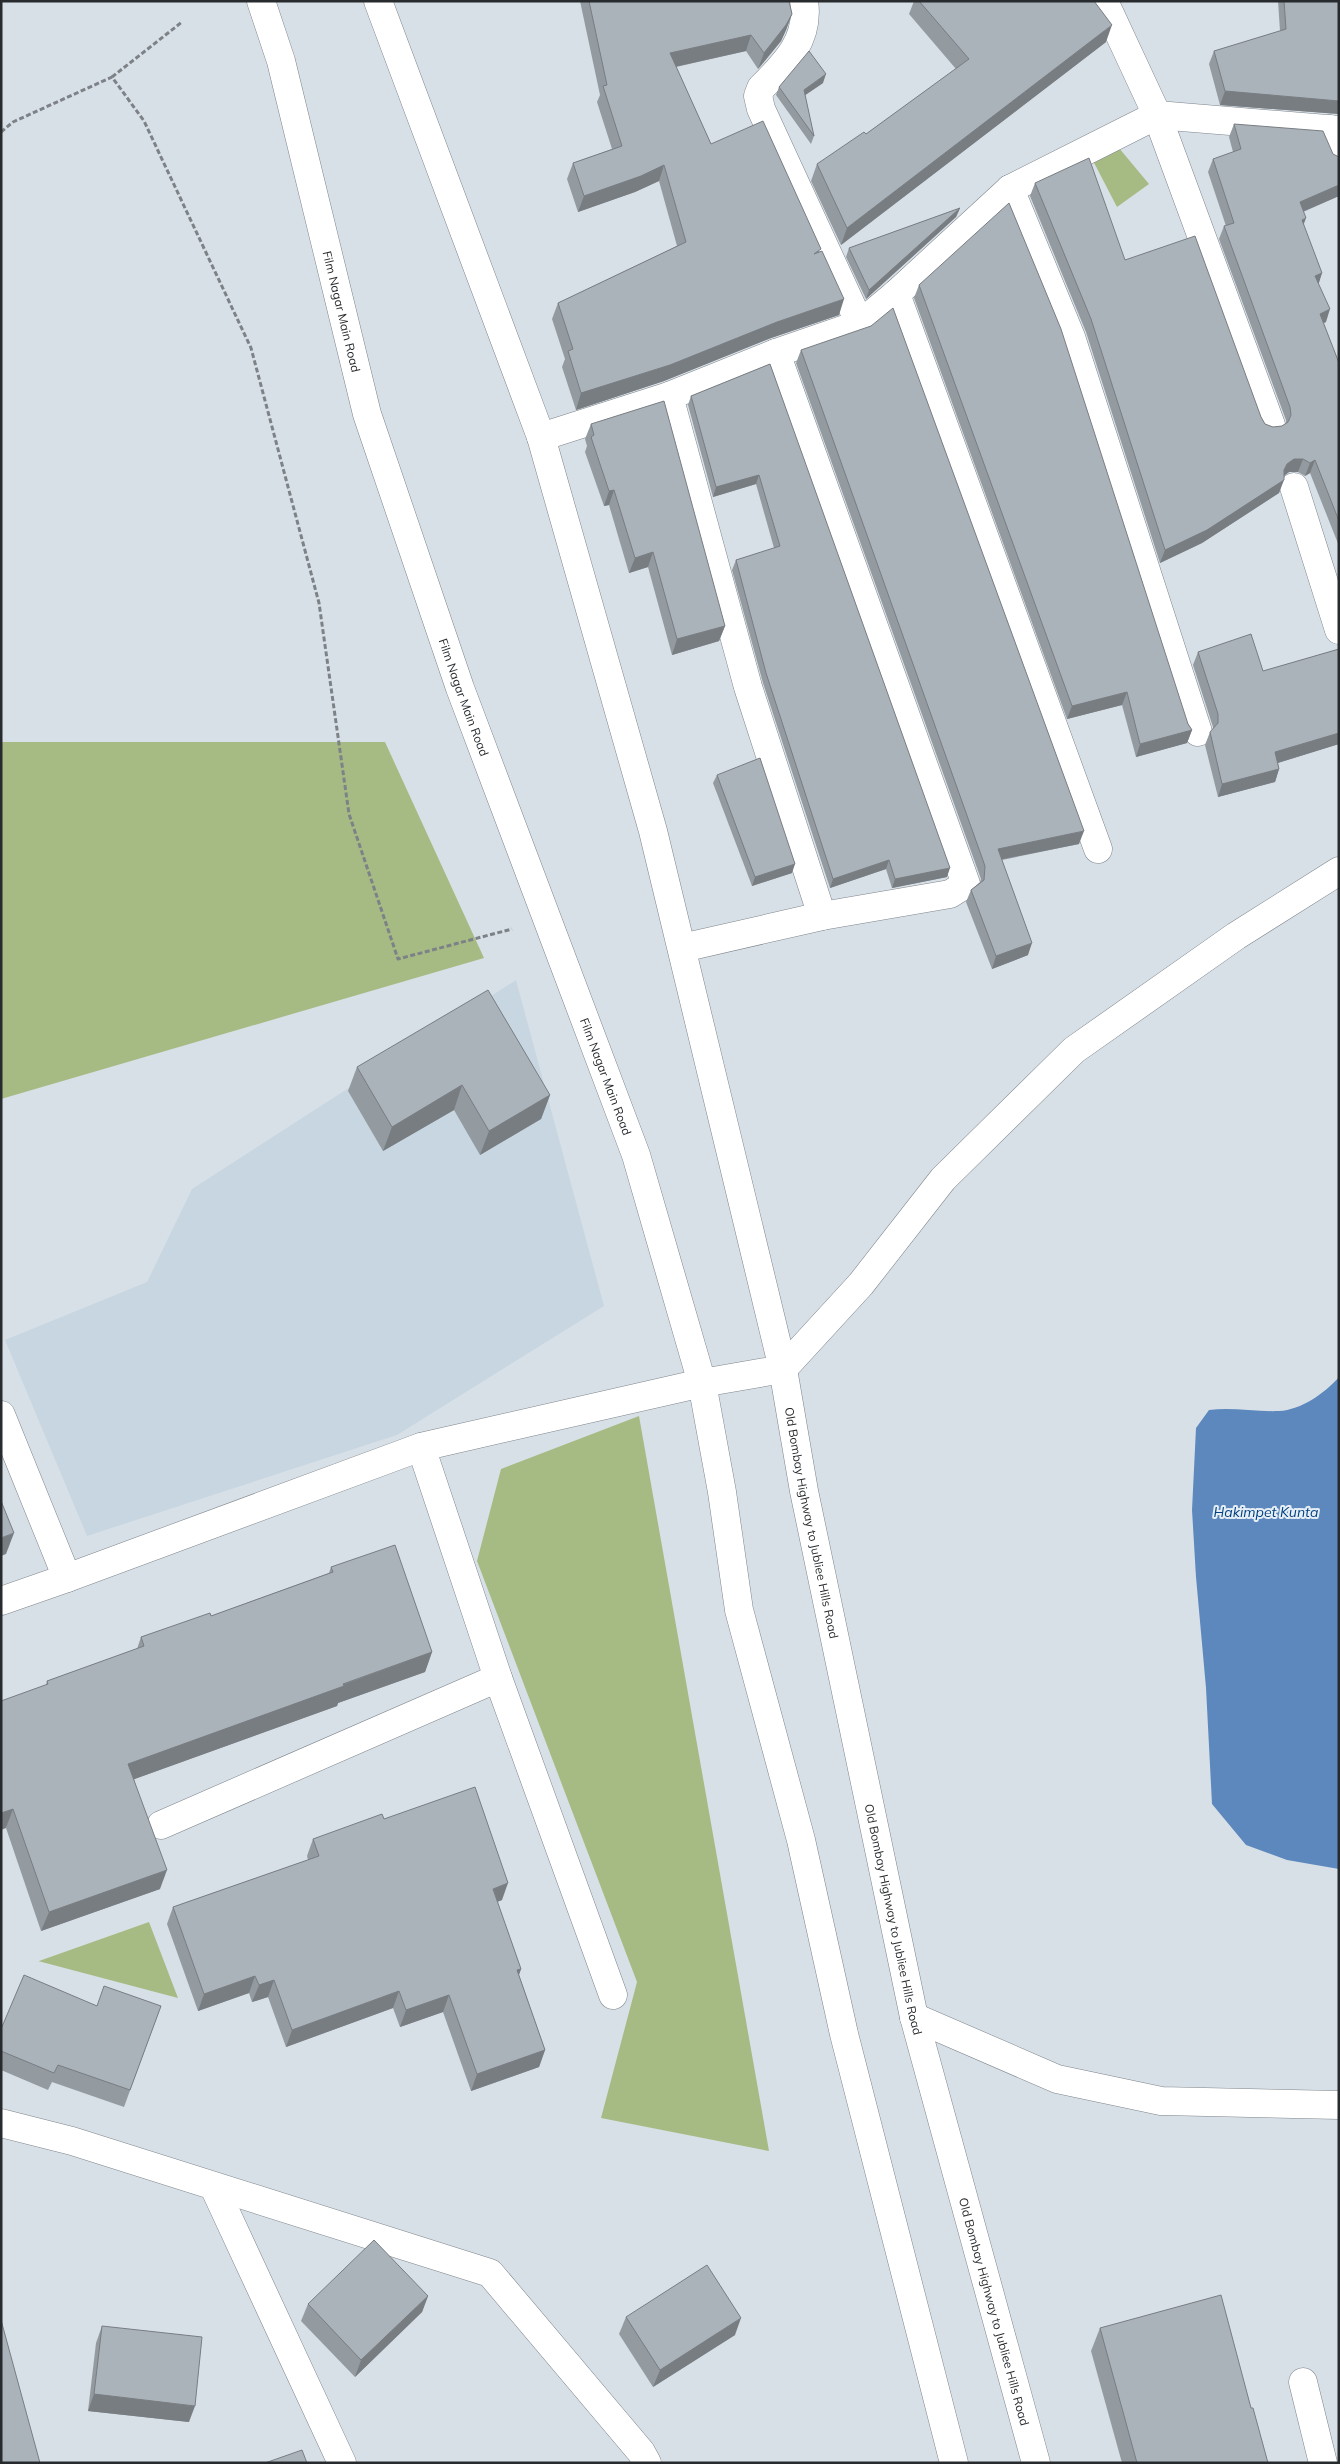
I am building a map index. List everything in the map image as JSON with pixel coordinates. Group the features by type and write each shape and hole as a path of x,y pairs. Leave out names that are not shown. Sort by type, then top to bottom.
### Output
{"street":[{"name":"Film Nagar Main Road","path":"261,1 281,61 367,414 457,679 636,1155 702,1383"},
{"name":"Old Bombay Highway to Jubliee Hills Road","path":"378,1 541,437 653,831 784,1369 806,1500 914,2016 1036,2463"},
{"path":"804,1 807,19 796,48 761,88 758,96 760,109 767,120 860,324"},
{"path":"1104,1 1157,115 1271,425"},
{"path":"541,437 669,396 776,353 860,324 896,294 1010,189 1157,115 1334,130 1339,156"},
{"path":"1010,189 1071,337 1198,732"},
{"path":"896,294 1098,849"},
{"path":"682,948 822,916 950,894 966,884 776,353"},
{"path":"669,396 748,687 822,916"},
{"path":"1294,487 1339,630"},
{"path":"1,1600 67,1578 421,1447 702,1383 784,1369 861,1284 943,1178 1074,1050 1236,936 1339,871"},
{"path":"702,1383 722,1492 739,1610 801,1840 844,2034 954,2463"},
{"path":"1,1415 67,1578"},
{"path":"421,1447 498,1678 614,1995"},
{"path":"161,1825 498,1678"},
{"path":"914,2016 1057,2079 1161,2101 1339,2105"},
{"path":"1,2123 72,2141 490,2273 641,2452 647,2463"},
{"path":"214,2187 342,2463"},
{"path":"1303,2382 1323,2463"}],"path":[{"path":"1,132 13,122 112,77 182,22"},
{"path":"112,77 144,121 251,348 319,603 349,814 398,959 547,921"}],"shaded area":[{"path":"516,980 604,1306 397,1435 87,1536 5,1340 147,1282 192,1189"}],"green space":[{"path":"1114,142 1149,184 1117,207 1090,155"},
{"path":"1,742 385,742 484,958 1,1099"},
{"path":"639,1416 769,2151 601,2118 637,1982 477,1561 501,1469"},
{"path":"149,1922 178,1998 38,1961 39,1961"}],"water":[{"name":"Hakimpet Kunta","path":"1339,1377 1339,1869 1287,1860 1246,1845 1212,1804 1206,1688 1192,1510 1196,1428 1209,1410 1279,1411 1296,1408 1312,1400"}],"building":[{"path":"589,1 789,1 792,14 786,25 764,53 751,35 670,53 711,144 763,121 821,249 814,254 822,251 844,299 777,322 670,365 581,393 568,351 573,349 558,303 686,242 664,165 641,176 584,196 573,163 622,146 603,86 607,85"},
{"path":"919,1 1094,1 1112,25 847,228 817,164 864,132 866,134 969,59"},
{"path":"1284,1 1339,1 1339,101 1225,91 1214,51 1286,29"},
{"path":"809,51 826,74 804,90 814,136 779,87"},
{"path":"1234,124 1323,131 1333,154 1339,157 1339,185 1300,202 1306,218 1302,220 1322,273 1315,276 1330,309 1320,314 1339,363 1339,521 1315,460 1310,463 1303,459 1294,459 1287,464 1284,470 1284,480 1207,530 1165,550 1091,319 1035,183 1089,158 1125,260 1195,236 1261,417 1265,424 1273,427 1282,426 1288,422 1291,415 1290,407 1224,226 1234,223 1213,159 1241,149"},
{"path":"1009,203 1061,329 1188,724 1192,730 1140,744 1127,692 1072,706 919,285"},
{"path":"960,208 869,290 849,248"},
{"path":"893,308 1084,831 998,849 1032,943 996,956 971,890 984,880 985,866 801,350 871,326"},
{"path":"770,364 950,868 895,879 889,860 833,879 766,673 736,560 780,546 759,475 716,487 691,396"},
{"path":"664,401 725,626 677,639 653,552 635,558 614,490 609,491 591,437 594,435 591,424"},
{"path":"1251,634 1263,671 1339,649 1339,733 1275,752 1279,769 1222,784 1210,732 1218,723 1218,714 1198,652"},
{"path":"760,758 795,864 755,877 717,775"},
{"path":"488,990 550,1095 489,1131 462,1085 392,1127 357,1067"},
{"path":"1,1501 14,1533 1,1538"},
{"path":"395,1545 432,1652 128,1764 167,1870 49,1912 13,1809 1,1813 1,1701 48,1684 47,1681 144,1646 141,1637 210,1613 211,1616 333,1572 331,1567"},
{"path":"475,1787 508,1883 493,1889 521,1969 517,1970 545,2050 477,2074 449,1995 406,2010 399,1991 292,2030 274,1980 259,1985 255,1976 204,1994 173,1907 319,1856 313,1839 382,1814 384,1819"},
{"path":"24,1975 97,2006 104,1986 161,2006 130,2090 58,2065 54,2073 1,2051 1,2029"},
{"path":"374,2240 428,2296 361,2360 308,2304"},
{"path":"707,2265 741,2318 660,2370 626,2317"},
{"path":"1221,2295 1251,2408 1253,2408 1268,2463 1137,2463 1100,2328"},
{"path":"1,2320 40,2463 1,2463"},
{"path":"102,2326 202,2337 195,2406 94,2394"},
{"path":"302,2450 307,2463 265,2463"}]}
